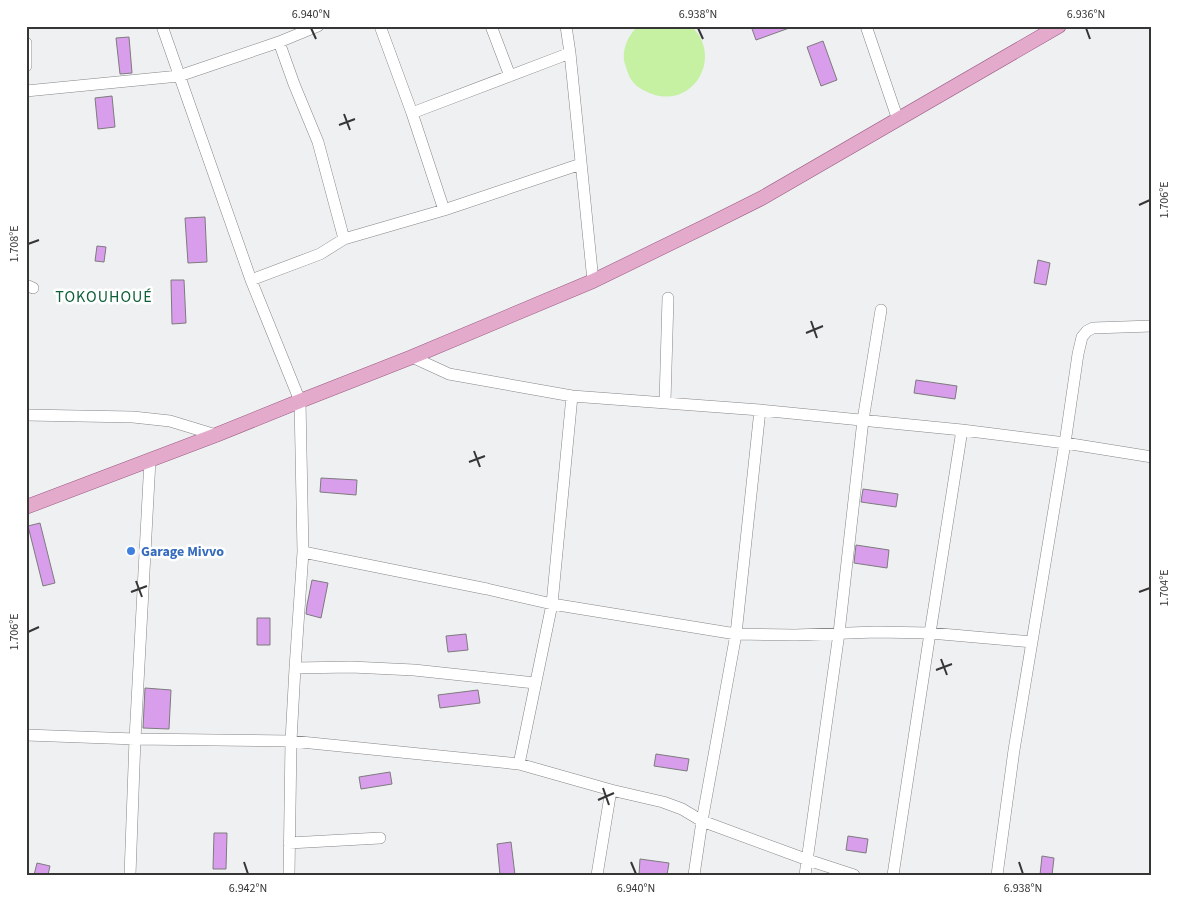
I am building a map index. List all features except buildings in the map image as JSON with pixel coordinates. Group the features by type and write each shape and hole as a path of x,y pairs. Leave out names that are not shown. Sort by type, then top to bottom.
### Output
{"main road":[{"path":"26,507 412,358 593,281 762,198 1059,26"}],"street":[{"path":"162,26 251,280 300,401 303,552 291,741 289,875"},
{"path":"26,92 179,76 279,42 318,26"},
{"path":"380,26 412,113 444,210"},
{"path":"491,26 510,76"},
{"path":"566,26 593,281"},
{"path":"866,26 898,120"},
{"path":"279,42 318,142 344,239"},
{"path":"26,43 26,66"},
{"path":"412,113 570,53"},
{"path":"251,280 320,254 344,239 444,210 581,164"},
{"path":"665,402 668,298"},
{"path":"805,875 839,633 863,420 881,310"},
{"path":"997,875 1014,750 1082,337 1093,328 1152,326"},
{"path":"412,358 449,374 572,396 760,410 962,430 1065,443 1152,457"},
{"path":"519,764 552,604 572,396"},
{"path":"694,875 736,634 760,410"},
{"path":"26,415 132,417 170,421 216,435"},
{"path":"893,875 962,430"},
{"path":"130,875 135,739 150,460"},
{"path":"303,552 552,604 736,634 795,636 876,632 930,633 1032,642"},
{"path":"295,668 351,666 535,683"},
{"path":"26,735 135,739 291,741 519,764 611,790 663,802 682,809 702,821 854,875"},
{"path":"597,875 611,790"},
{"path":"289,843 380,838"}],"green space":[{"path":"638,26 691,26 701,38 705,51 704,65 700,77 691,87 680,94 667,97 647,92 633,82 629,76 624,54 628,39"}],"place":[{"name":"Garage Mivvo","path":"131,551"}],"district":[{"name":"TOKOUHOUÉ","path":"104,296"}]}
